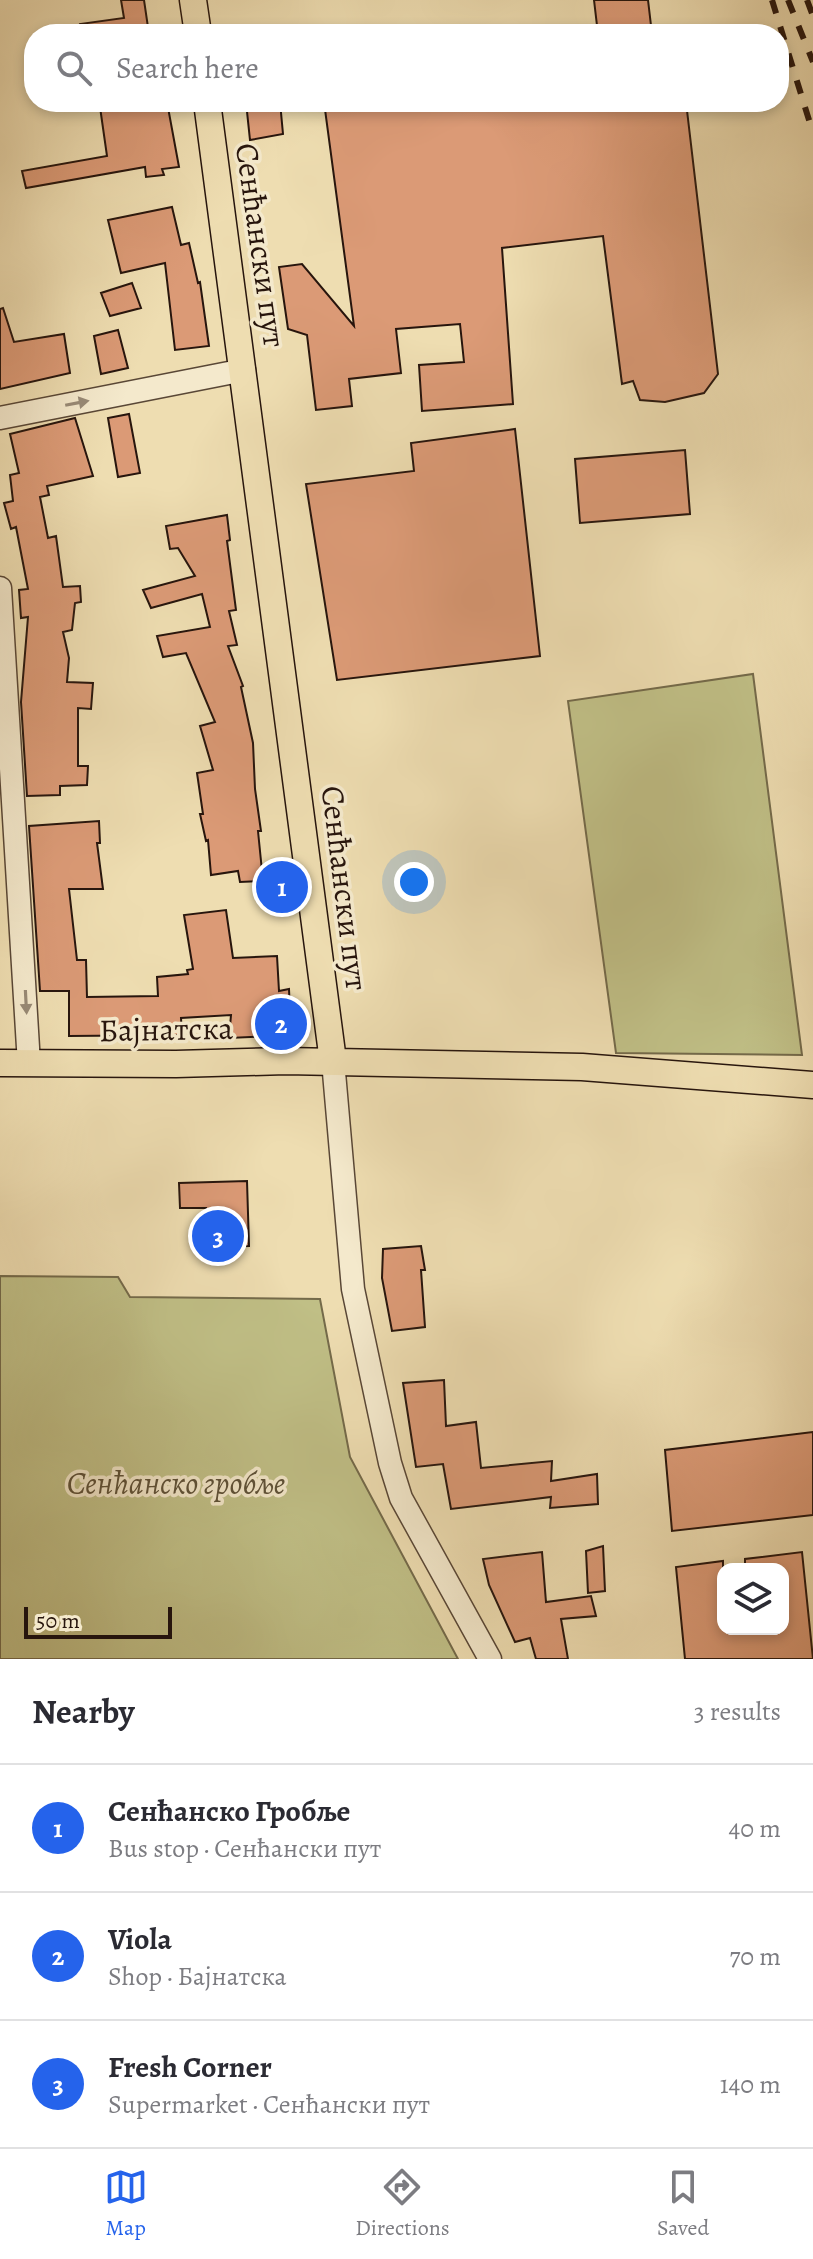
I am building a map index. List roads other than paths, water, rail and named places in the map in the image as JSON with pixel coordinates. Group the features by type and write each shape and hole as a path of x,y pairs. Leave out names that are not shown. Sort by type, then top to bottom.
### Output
{"main road":[{"path":"193,0 197,24"},
{"name":"Сенћански пут","path":"208,112 333,1061"},
{"name":"Бајнатска","path":"0,1063 333,1061 582,1067 813,1085"}],"street":[{"path":"0,418 244,370"},
{"path":"0,588 29,1064"},
{"name":"Сенћански пут","path":"333,1061 353,1289 390,1463 401,1498 490,1659"}],"railway":[{"path":"772,0 779,24"},
{"path":"788,0 813,62"},
{"path":"807,0 813,16"},
{"path":"789,55 813,133"}],"place":[{"name":"Сенћанско Гробље","path":"282,887"},
{"name":"Viola","path":"281,1024"},
{"name":"Fresh Corner","path":"218,1236"}],"park label":[{"name":"Сенћанско гробље","path":"176,1483"}]}
